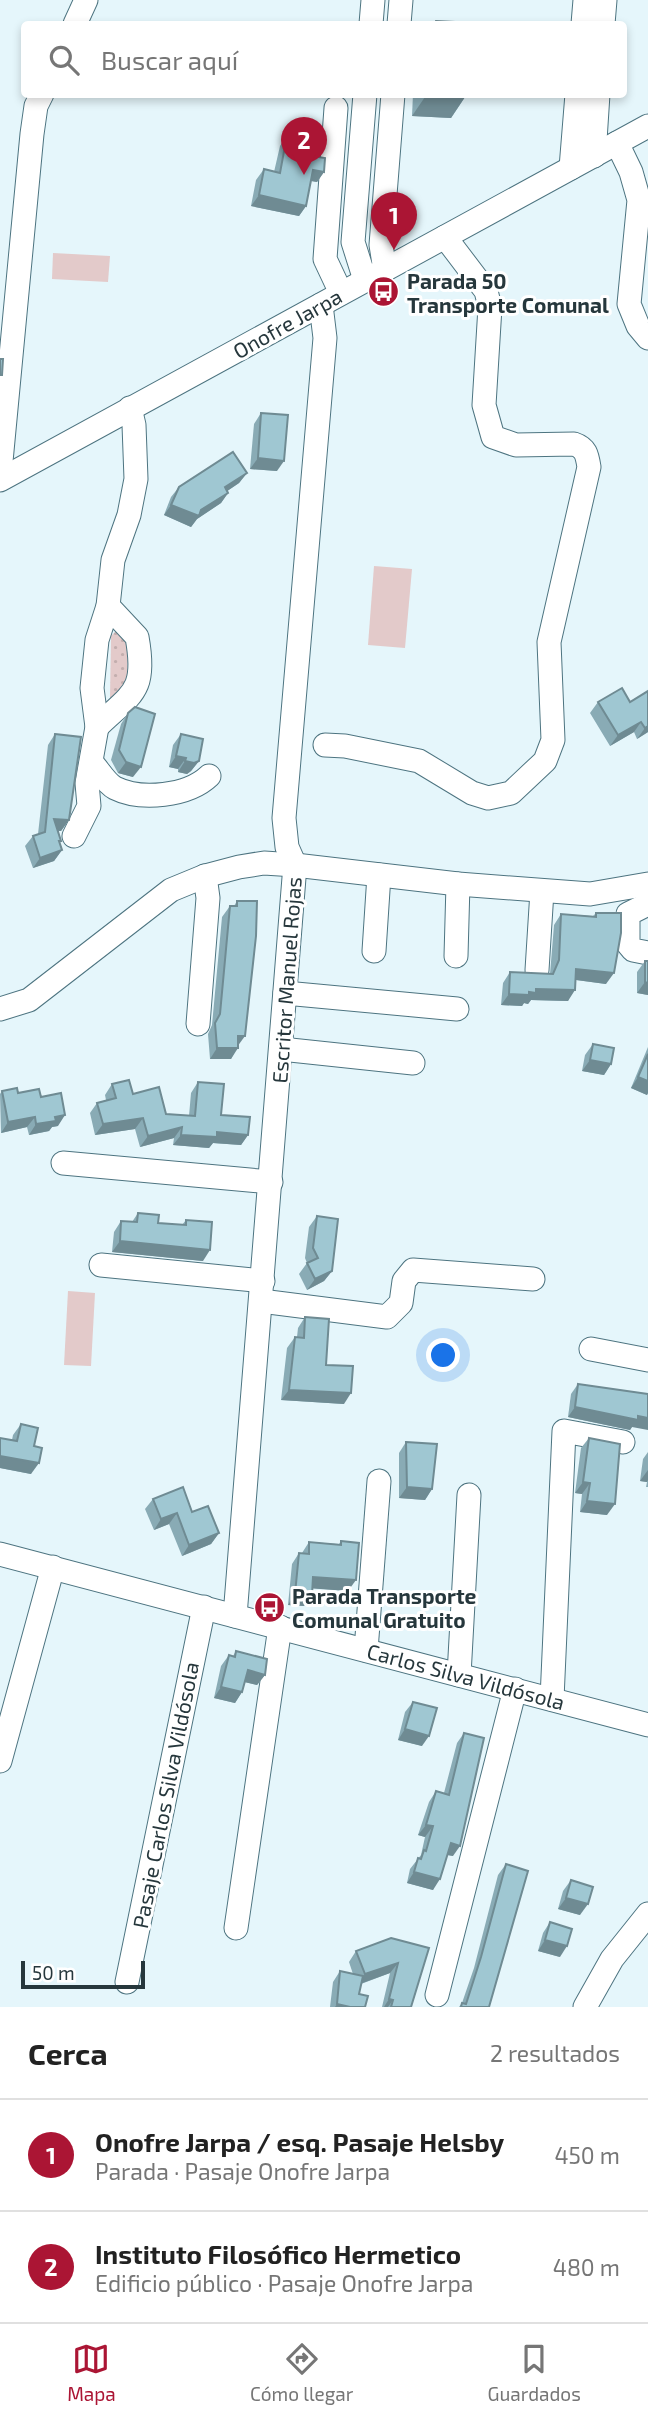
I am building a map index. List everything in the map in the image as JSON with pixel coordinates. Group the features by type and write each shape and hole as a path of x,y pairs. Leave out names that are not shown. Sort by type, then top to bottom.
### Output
{"street":[{"path":"76,21 86,0"},
{"path":"370,21 373,0"},
{"path":"399,21 401,0"},
{"path":"583,21 585,0"},
{"path":"603,21 605,0"},
{"path":"0,472 32,134 36,106 40,98"},
{"path":"365,98 353,242 375,275"},
{"path":"375,275 381,244 393,98"},
{"path":"571,168 577,98"},
{"path":"594,156 598,98"},
{"path":"336,108 325,259 341,293"},
{"name":"Onofre Jarpa","path":"0,480 648,126"},
{"path":"617,143 631,172 639,200 629,304 638,326 648,338"},
{"path":"325,746 345,746 419,761 472,793 488,798 511,793 520,787 545,761 552,740 549,642 589,467 587,454 582,447 574,444 516,445 493,438 484,405 490,307 486,291 445,237"},
{"name":"Escritor Manuel Rojas","path":"235,1616 295,865 287,847 284,818 325,338 321,305"},
{"path":"89,806 87,783 93,764 97,727 92,688 97,640 108,606 113,560 129,515 136,479 130,408"},
{"path":"97,727 134,694 139,682 137,637 108,606"},
{"path":"93,764 114,787 135,793 169,793 190,789 209,776"},
{"path":"74,836 89,806 114,787"},
{"path":"0,1009 29,1000 171,890 205,876 264,863 458,884 590,894 648,884"},
{"path":"373,951 379,875"},
{"path":"198,1024 208,898 205,876"},
{"path":"456,956 458,884"},
{"path":"537,970 542,891"},
{"path":"648,905 628,914 627,938 633,950 648,953"},
{"path":"285,993 457,1009"},
{"path":"281,1049 413,1063"},
{"path":"63,1163 271,1182"},
{"path":"101,1265 262,1291 387,1317 401,1303 404,1280 413,1270 533,1279"},
{"path":"591,1349 648,1360"},
{"path":"552,1699 564,1431 623,1442"},
{"path":"366,1650 379,1481"},
{"path":"459,1675 468,1495"},
{"name":"Carlos Silva Vildósola","path":"0,1553 648,1724"},
{"path":"0,1761 53,1567"},
{"name":"Pasaje Carlos Silva Vildósola","path":"127,1982 204,1607"},
{"path":"236,1928 280,1627"},
{"path":"437,1995 515,1689"},
{"path":"586,2007 612,1959 648,1914"}],"shaded area":[{"path":"53,253 110,256 108,282 52,279"},
{"path":"374,566 412,569 405,648 368,645"},
{"path":"118,629 128,639 127,698 110,698 111,636"},
{"path":"68,1291 95,1293 91,1366 64,1365"}],"building":[{"path":"296,132 324,137 318,157 325,158 324,172 313,170 306,206 259,195 264,169 280,173 287,135 295,136"},
{"path":"0,359 3,359 2,375 0,375"},
{"path":"261,413 288,415 284,461 258,458"},
{"path":"233,452 247,473 225,487 228,493 201,510 199,516 171,505 179,487"},
{"path":"622,688 630,702 648,691 648,726 645,728 641,722 618,735 598,702"},
{"path":"135,707 155,714 141,767 126,762 119,750 128,713"},
{"path":"55,734 81,737 69,820 54,819 62,850 40,858 33,836 45,832"},
{"path":"181,734 203,739 199,761 194,763 176,756"},
{"path":"237,901 257,901 256,936 245,1036 238,1036 238,1048 217,1048 215,1023 220,1014 230,906 237,906"},
{"path":"596,913 621,913 621,933 614,973 576,969 575,990 536,989 536,993 529,992 529,995 509,994 510,972 553,974 559,960 561,914 596,917"},
{"path":"645,961 648,961 648,983 645,982"},
{"path":"593,1044 614,1048 611,1064 590,1060"},
{"path":"648,1054 648,1081 638,1077"},
{"path":"129,1080 133,1094 159,1087 166,1114 195,1116 198,1082 224,1084 221,1115 250,1117 248,1135 217,1132 217,1137 181,1135 182,1127 148,1136 143,1118 103,1124 97,1103 116,1098 112,1084"},
{"path":"17,1088 18,1093 39,1089 41,1097 61,1093 65,1115 55,1117 56,1121 36,1124 35,1117 8,1122 2,1091"},
{"path":"138,1213 159,1215 158,1223 186,1225 186,1220 212,1222 210,1250 120,1241 121,1221 137,1222"},
{"path":"317,1216 338,1219 332,1271 315,1279 307,1263 318,1258 313,1248"},
{"path":"305,1317 329,1319 326,1365 353,1366 351,1393 289,1390 295,1337 304,1338"},
{"path":"578,1384 648,1394 648,1418 638,1416 638,1420 575,1407"},
{"path":"21,1424 38,1428 34,1446 42,1448 39,1463 0,1456 0,1438 17,1441"},
{"path":"589,1438 620,1444 615,1504 587,1501 590,1483 583,1482"},
{"path":"406,1442 437,1444 432,1489 407,1487"},
{"path":"183,1487 192,1512 208,1506 219,1533 189,1545 177,1513 161,1519 153,1499"},
{"path":"341,1541 359,1543 356,1580 313,1577 312,1595 295,1594 299,1553 309,1554 309,1542 341,1545"},
{"path":"236,1651 267,1659 265,1675 248,1670 242,1692 221,1687 229,1655 235,1657"},
{"path":"413,1702 437,1708 429,1736 405,1729"},
{"path":"464,1733 484,1738 460,1846 451,1843 440,1879 414,1872 418,1858 421,1859 424,1850 426,1851 433,1826 426,1825 436,1791 449,1795"},
{"path":"506,1864 528,1871 489,2007 461,2007 462,2003 466,2004 481,1957"},
{"path":"571,1880 593,1887 588,1904 566,1898"},
{"path":"550,1922 572,1929 567,1946 545,1940"},
{"path":"391,1938 429,1948 411,2007 391,2007 393,2000 389,1999 398,1963 365,1974 356,1951"},
{"path":"340,1971 363,1976 359,1994 368,1996 365,2007 337,2004"}],"place":[{"name":"Instituto Filosófico Hermetico","path":"304,175"},
{"name":"Onofre Jarpa / esq. Pasaje Helsby","path":"394,250"},
{"name":"Parada 50 Transporte Comunal","path":"384,292"},
{"name":"Parada Transporte Comunal Gratuito","path":"269,1607"}]}
